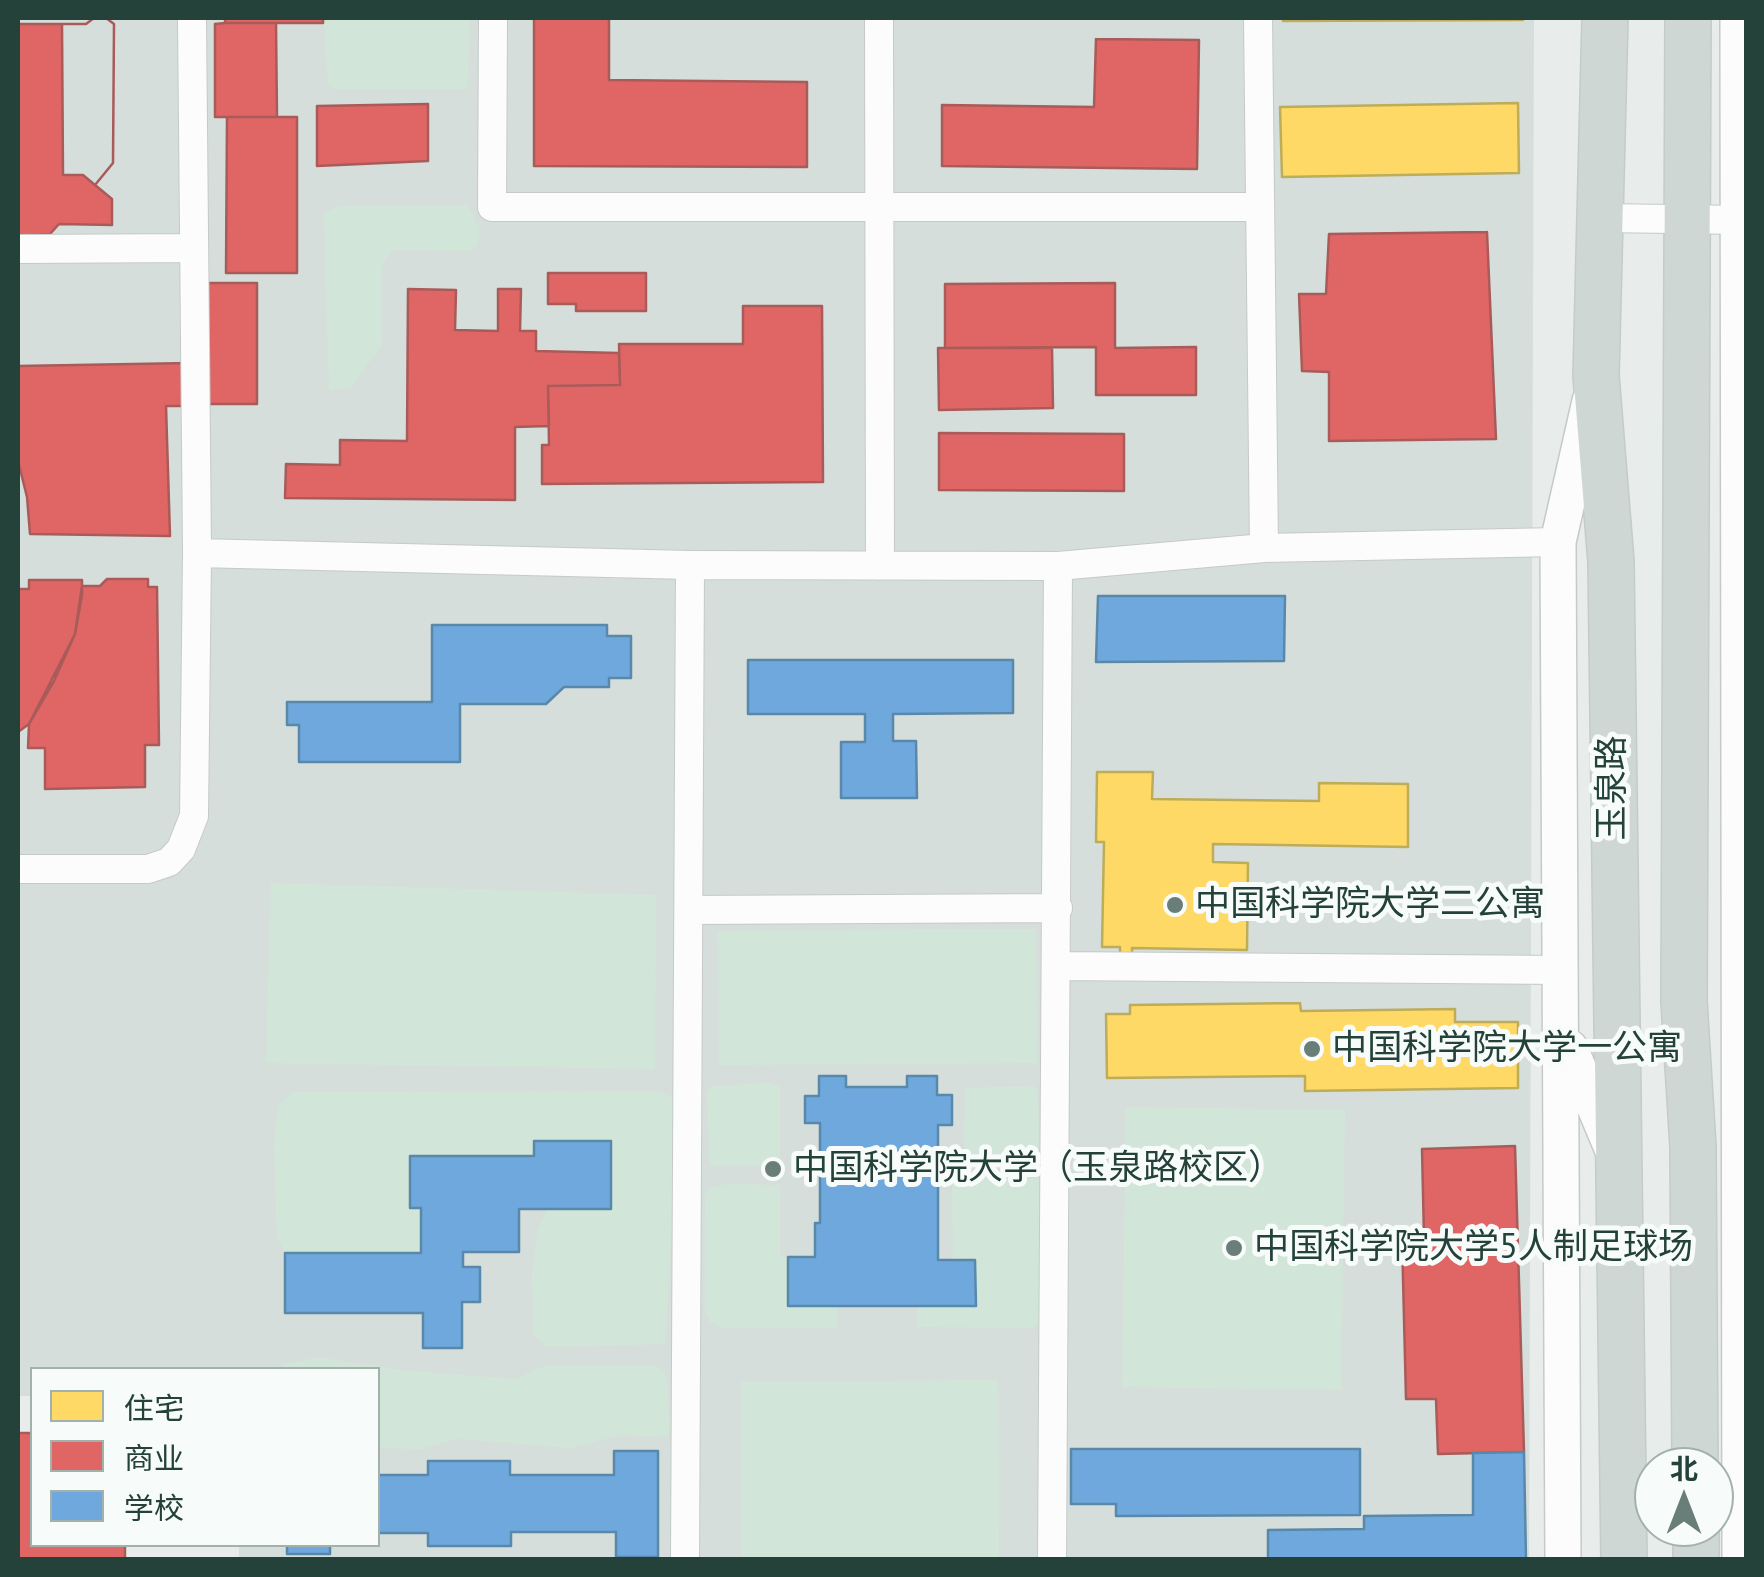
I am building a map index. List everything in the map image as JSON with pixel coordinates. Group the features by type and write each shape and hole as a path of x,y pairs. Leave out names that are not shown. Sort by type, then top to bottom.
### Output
{"main road":[{"name":"玉泉路","path":"1605,18 1596,376 1611,562 1624,1560"},
{"name":"玉泉路","path":"1688,18 1684,1001 1693,1147 1695,1447"}],"street":[{"path":"18,869 148,869 169,862 181,848 194,816 197,553 192,18"},
{"path":"494,18 492,207 1258,207"},
{"path":"878,18 880,566"},
{"path":"1258,18 1264,548"},
{"path":"1738,18 1742,220 1740,1560"},
{"path":"1600,218 1742,220"},
{"path":"18,249 192,248"},
{"path":"1563,1560 1564,970 1558,542 1596,376"},
{"path":"197,553 690,565 1058,566 1264,548 1558,542"},
{"path":"685,1560 690,565"},
{"path":"1052,1560 1058,566"},
{"path":"688,910 1058,908"},
{"path":"1058,966 1564,970"},
{"path":"1562,1029 1616,1157"}],"shaded area":[{"path":"18,18 1534,18 1529,1559 239,1559 239,1547 380,1547 380,1367 30,1367 30,1396 18,1396"}],"green space":[{"path":"324,18 470,18 467,89 337,89 328,84"},
{"path":"468,205 479,228 478,244 472,251 392,250 382,265 382,344 351,388 329,390 324,213 341,206"},
{"path":"271,883 656,895 655,1069 266,1063"},
{"path":"1036,929 1037,1063 719,1065 718,931"},
{"path":"768,1083 780,1087 780,1166 710,1166 707,1091 714,1086"},
{"path":"1033,1086 1038,1091 1036,1160 964,1164 965,1088"},
{"path":"660,1091 674,1099 678,1114 665,1344 547,1347 534,1335 532,1276 538,1230 547,1209 534,1156 410,1208 421,1208 421,1253 285,1253 277,1237 274,1145 278,1106 293,1092"},
{"name":"中国科学院大学5人制足球场","path":"1126,1107 1345,1110 1341,1390 1122,1387"},
{"path":"952,1178 1041,1179 1040,1322 1032,1328 917,1327 917,1306 976,1305 975,1260 953,1260"},
{"path":"727,1184 780,1185 780,1256 788,1257 788,1306 837,1306 837,1328 724,1328 710,1322 706,1312 705,1196 710,1188"},
{"path":"318,1357 380,1367 282,1367"},
{"path":"655,1365 665,1373 669,1437 620,1435 572,1448 457,1439 421,1449 380,1448 380,1367 515,1379 544,1366"},
{"path":"998,1380 999,1559 742,1559 741,1382"}],"building: 住宅":[{"path":"1523,18 1523,20 1283,21"},
{"path":"1518,103 1519,173 1282,177 1280,107"},
{"name":"中国科学院大学二公寓","path":"1097,772 1153,772 1152,799 1319,801 1319,783 1408,784 1408,847 1213,844 1213,862 1248,863 1247,950 1132,948 1132,955 1120,955 1120,947 1102,947 1104,842 1096,842"},
{"name":"中国科学院大学一公寓","path":"1300,1003 1301,1011 1455,1009 1455,1022 1518,1022 1518,1088 1305,1091 1305,1076 1107,1078 1106,1014 1130,1014 1130,1005"}],"building: 商业":[{"path":"94,18 106,18 114,24 113,163 95,185 112,199 112,225 59,224 50,234 18,236 18,24 86,24"},
{"path":"94,18 106,18 114,24 113,163 95,185 83,175 63,175 62,24 86,24"},
{"path":"225,18 323,18 323,23 225,23"},
{"path":"534,18 609,18 609,80 807,82 807,167 534,166"},
{"path":"276,23 277,117 215,117 215,24"},
{"path":"1096,39 1199,40 1197,169 942,166 942,105 1094,107"},
{"path":"428,104 428,161 317,166 317,106"},
{"path":"227,117 297,117 297,273 226,273"},
{"path":"1487,232 1496,439 1329,441 1329,372 1302,371 1299,294 1326,294 1329,234"},
{"path":"548,273 646,273 646,311 576,311 576,304 548,304"},
{"path":"208,283 257,283 257,404 208,404"},
{"path":"1115,283 1115,348 1196,347 1196,395 1096,395 1096,347 945,348 945,284"},
{"path":"408,289 456,290 455,330 498,331 498,289 521,289 520,331 536,331 536,351 619,353 620,385 548,386 549,426 515,427 515,500 285,498 286,464 340,465 340,440 407,441"},
{"path":"743,306 822,306 823,482 542,484 542,445 549,445 548,386 620,385 619,344 743,344"},
{"path":"938,348 1052,348 1053,408 939,410"},
{"path":"190,363 190,406 166,406 170,536 30,534 27,497 18,461 18,366"},
{"path":"939,433 1124,434 1124,491 939,490"},
{"path":"107,579 148,579 148,587 157,587 159,745 145,745 145,787 45,789 45,748 28,748 29,724 75,634 82,586 100,586"},
{"path":"29,580 82,580 82,595 75,634 54,681 29,724 18,732 18,589 29,589"},
{"path":"1515,1146 1524,1452 1438,1454 1436,1399 1406,1399 1402,1238 1424,1237 1422,1149"},
{"path":"18,1433 30,1433 30,1547 125,1547 125,1560 18,1560"}],"building: 学校":[{"path":"1098,596 1285,596 1284,661 1096,662"},
{"path":"432,625 607,625 607,636 631,636 631,678 609,678 609,687 564,687 546,704 460,704 460,762 299,762 299,725 287,725 287,702 432,702"},
{"path":"748,660 1013,660 1013,713 893,714 893,741 916,741 917,798 841,798 841,742 865,742 865,714 748,714"},
{"path":"819,1076 846,1076 846,1087 907,1087 907,1076 937,1076 937,1095 952,1095 952,1125 938,1125 938,1260 975,1260 976,1306 788,1306 788,1257 815,1257 815,1223 820,1223 820,1123 805,1123 805,1096 819,1096"},
{"path":"534,1141 611,1141 611,1209 519,1209 519,1252 463,1252 463,1267 480,1267 480,1302 462,1302 462,1348 423,1348 423,1313 285,1313 285,1253 421,1253 421,1208 410,1208 410,1156 534,1156"},
{"path":"1071,1449 1360,1449 1360,1515 1116,1516 1116,1504 1071,1504"},
{"path":"614,1451 658,1451 658,1557 616,1557 616,1532 511,1532 511,1546 428,1546 428,1533 380,1533 380,1475 428,1475 428,1461 510,1461 510,1475 614,1475"},
{"path":"1524,1452 1526,1560 1268,1560 1268,1530 1364,1529 1364,1516 1473,1515 1473,1453"},
{"path":"287,1547 330,1547 330,1554 287,1554"}],"place":[{"name":"中国科学院大学二公寓","path":"1175,905"},
{"name":"中国科学院大学一公寓","path":"1312,1049"},
{"name":"中国科学院大学（玉泉路校区）","path":"773,1169"},
{"name":"中国科学院大学5人制足球场","path":"1234,1248"}]}
